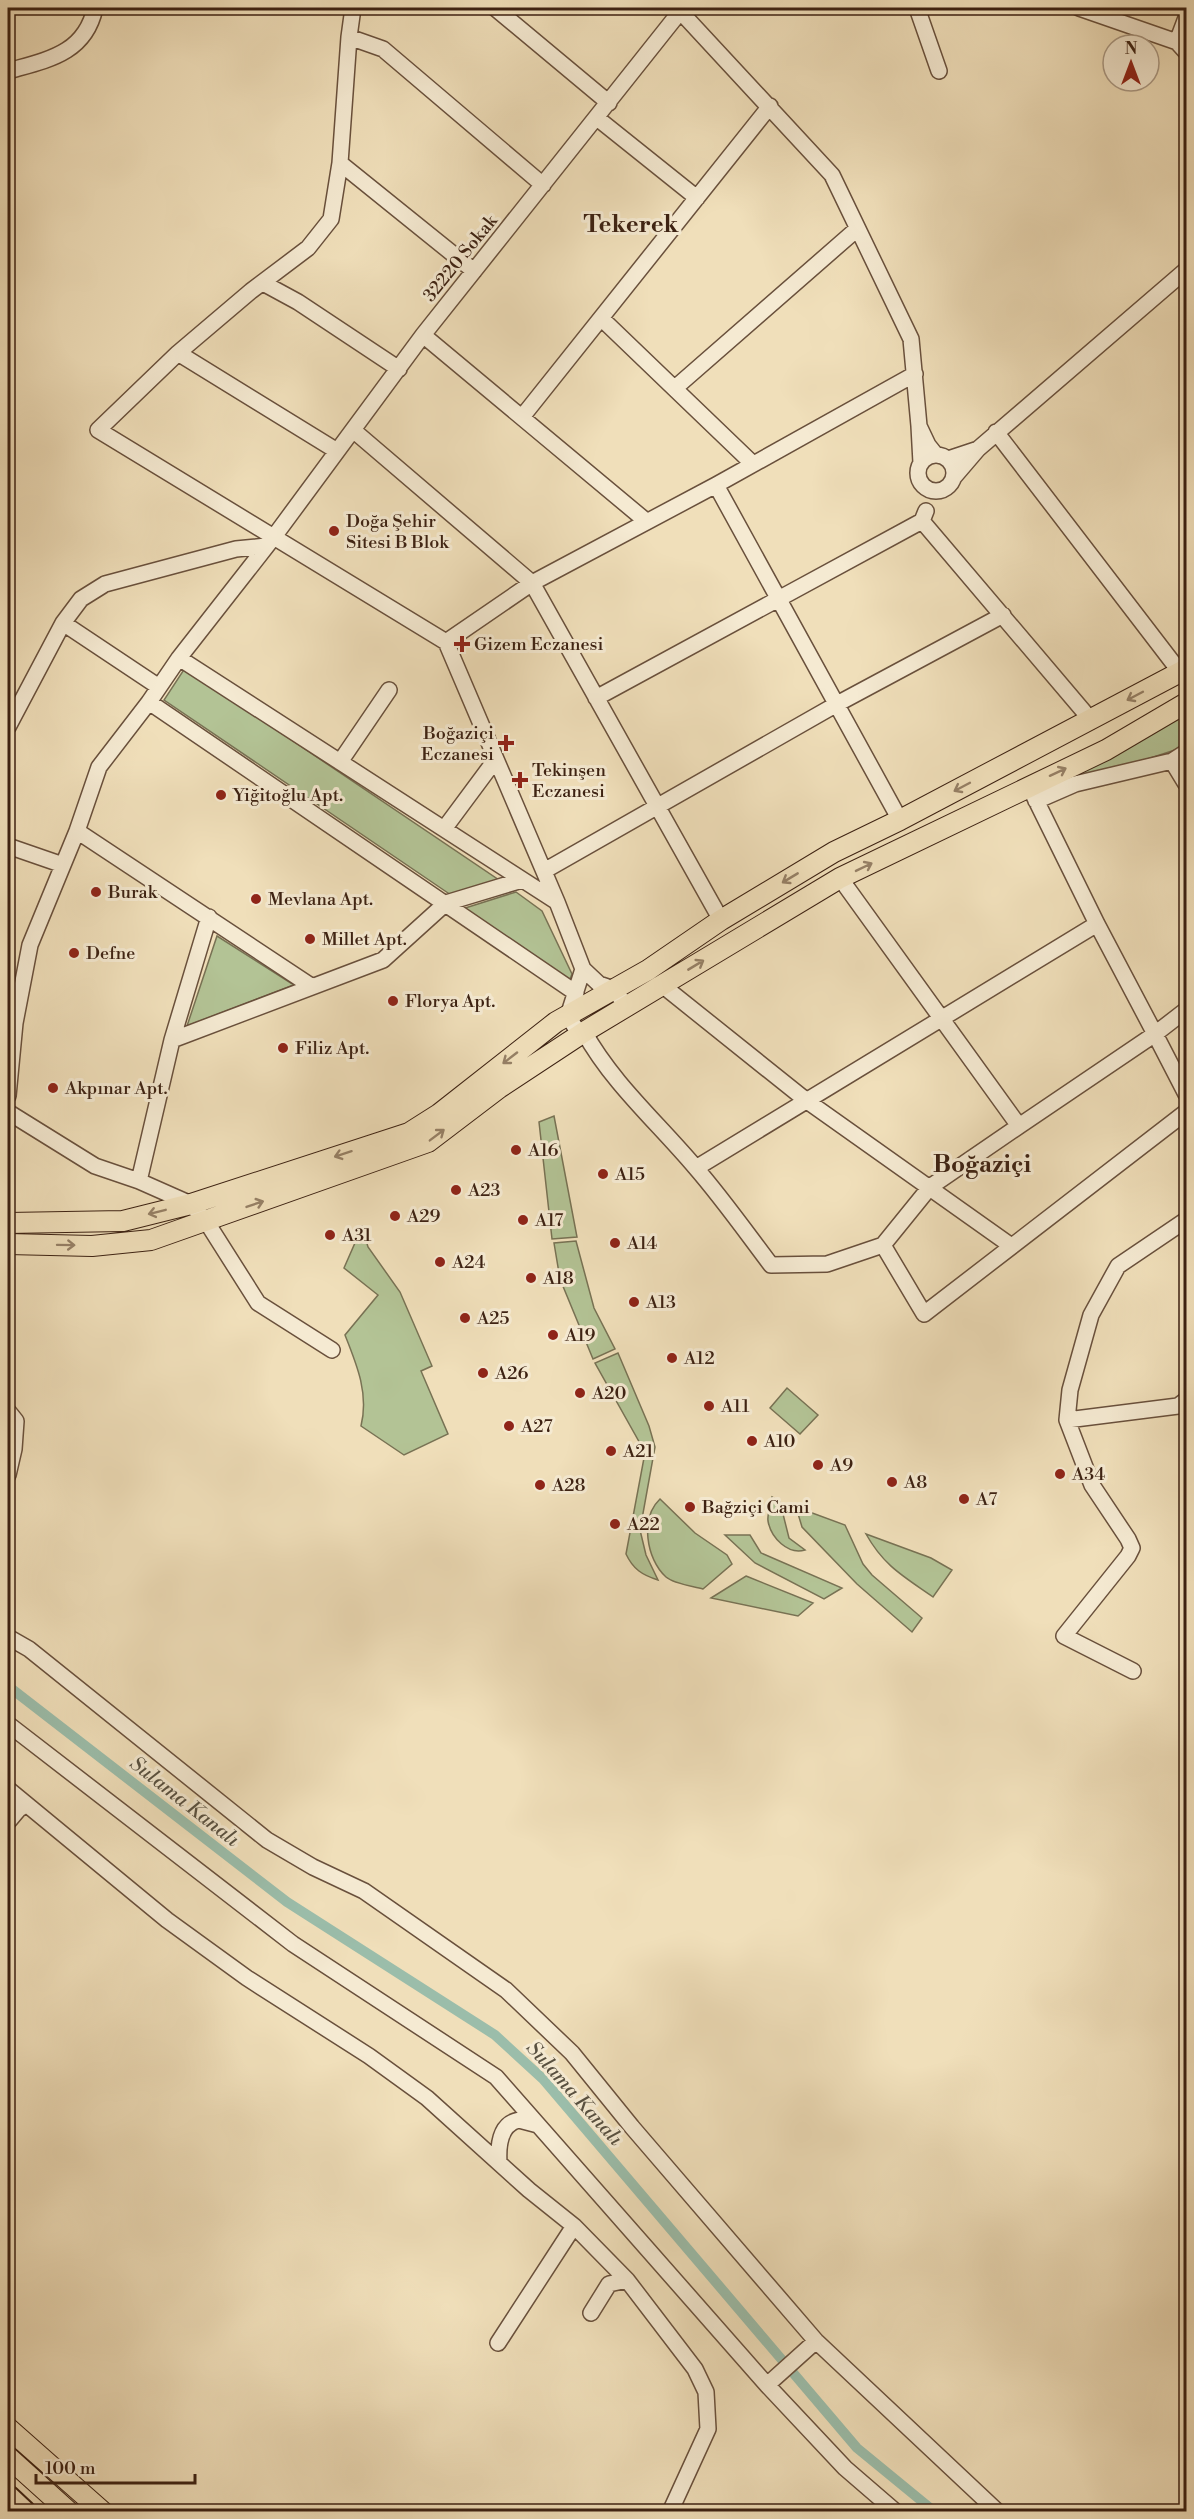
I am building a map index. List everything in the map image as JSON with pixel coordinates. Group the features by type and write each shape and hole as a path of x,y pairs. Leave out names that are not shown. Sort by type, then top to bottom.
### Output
{"highway":[{"path":"8,2497 24,2511"}],"main road":[{"path":"8,1223 123,1221 191,1204 410,1133 440,1114 556,1022 648,970 721,920 834,852 900,820 1183,670"},
{"path":"8,1244 92,1246 151,1240 428,1142 499,1088 582,1033 840,878 1032,793 1186,703"},
{"path":"8,2428 104,2511"},
{"path":"8,2457 69,2511"}],"street":[{"path":"8,71 54,59 79,41 95,8"},
{"path":"353,8 340,163 331,219 308,248 178,353 98,430 270,542 446,642 557,902 583,969 599,984 615,989 626,1006"},
{"path":"495,8 609,103"},
{"path":"917,8 939,71"},
{"path":"1079,8 1182,47 1186,18"},
{"path":"681,9 832,175 911,339 921,463 918,476 921,482 924,516 1091,720"},
{"name":"32220 Sokak","path":"8,1096 15,1023 30,945 77,831 99,767 149,702 179,658 270,542 423,335 609,103 681,9"},
{"path":"349,37 383,49 543,185"},
{"path":"522,417 770,106"},
{"path":"597,118 696,198"},
{"path":"340,163 474,271"},
{"path":"675,388 857,229"},
{"path":"596,698 780,599 924,516 941,490 950,485 954,477 996,432 1186,270"},
{"path":"263,283 298,302 399,369"},
{"path":"601,318 753,464"},
{"path":"423,335 646,521"},
{"path":"178,353 338,451"},
{"path":"446,642 532,583 716,485 915,374"},
{"path":"919,426 928,445 954,466 954,477"},
{"path":"353,429 532,583 721,920"},
{"path":"996,432 1183,670"},
{"path":"921,463 926,458 978,450"},
{"path":"921,482 931,490 941,490"},
{"path":"716,485 900,820"},
{"path":"8,727 63,623 81,599 105,584 270,542"},
{"path":"544,872 837,704 1003,615"},
{"path":"63,623 159,687"},
{"path":"179,658 557,902"},
{"path":"340,762 389,690"},
{"path":"149,702 576,993"},
{"path":"1186,752 1172,761 1032,793 1096,924 1186,1094"},
{"path":"444,829 496,759"},
{"path":"1172,761 1186,784"},
{"path":"77,831 311,986"},
{"path":"8,846 63,865"},
{"path":"840,878 1019,1126"},
{"path":"172,1040 383,960 446,903 522,880"},
{"path":"140,1181 172,1040 209,917"},
{"path":"696,1168 1096,924"},
{"path":"583,969 568,1016 616,1081 696,1168 771,1265 827,1264 883,1245 930,1187 1155,1034 1186,1010"},
{"path":"662,985 807,1101 1010,1245"},
{"path":"8,1112 95,1166 140,1181 191,1204 206,1221 258,1303 332,1350"},
{"path":"883,1245 924,1314 1010,1245 1186,1112"},
{"path":"1133,1671 1064,1636 1132,1548 1092,1485 1067,1420 1070,1390 1091,1315 1118,1266 1186,1220"},
{"path":"1067,1420 1178,1406 1186,1400"},
{"path":"8,1411 16,1421 14,1449 8,1475"},
{"path":"8,1637 29,1649 267,1840 313,1867 364,1891 506,1990 572,2053 811,2346 998,2511"},
{"path":"8,1724 293,1944 496,2077 845,2468 897,2511"},
{"path":"8,1789 167,1920 247,1978 369,2055 427,2098 574,2226 627,2280 695,2369 706,2392 708,2429 670,2511"},
{"path":"8,1822 19,1809 26,1805"},
{"path":"499,2163 499,2141 507,2126 519,2120 538,2125"},
{"path":"498,2343 574,2226"},
{"path":"591,2313 609,2284 627,2280"},
{"path":"770,2383 811,2346"}],"green space":[{"path":"185,668 499,880 451,895 164,700"},
{"path":"1186,711 1186,744 1175,750 1101,774 1073,774"},
{"path":"516,892 542,911 572,974 569,982 462,909"},
{"path":"217,936 294,985 187,1026"},
{"path":"554,1116 577,1237 552,1239 539,1122"},
{"path":"362,1227 368,1247 400,1292 432,1366 421,1371 448,1434 404,1455 361,1426 363,1391 345,1335 378,1295 344,1268"},
{"path":"576,1241 594,1308 615,1349 593,1359 560,1279 554,1243"},
{"path":"618,1353 649,1426 655,1447 640,1530 646,1555 658,1580 639,1571 626,1554 644,1458 642,1447 595,1363"},
{"path":"787,1388 818,1415 800,1434 770,1408"},
{"path":"772,1497 780,1502 789,1538 805,1550 787,1548 773,1533 768,1518"},
{"path":"660,1499 695,1533 727,1555 732,1564 703,1589 669,1579 654,1560 648,1538 648,1527 654,1507"},
{"path":"796,1507 845,1525 863,1564 872,1575 922,1618 912,1632 857,1584 802,1527"},
{"path":"866,1534 931,1558 952,1570 933,1597 887,1562"},
{"path":"725,1535 750,1535 761,1553 842,1588 824,1599 755,1563"},
{"path":"746,1576 813,1603 798,1616 711,1598"}],"waterway":[{"name":"Sulama Kanalı","path":"8,1686 287,1902 495,2035 543,2079 857,2448 935,2512"}],"place":[{"name":"Doğa Şehir Sitesi B Blok","path":"334,531"},
{"name":"Gizem Eczanesi","path":"462,644"},
{"name":"Boğaziçi Eczanesi","path":"506,743"},
{"name":"Tekinşen Eczanesi","path":"520,780"},
{"name":"Yiğitoğlu Apt.","path":"221,795"},
{"name":"Burak","path":"96,892"},
{"name":"Mevlana Apt.","path":"256,899"},
{"name":"Millet Apt.","path":"310,939"},
{"name":"Defne","path":"74,953"},
{"name":"Florya Apt.","path":"393,1001"},
{"name":"Filiz Apt.","path":"283,1048"},
{"name":"Akpınar Apt.","path":"53,1088"},
{"name":"A16","path":"516,1150"},
{"name":"A15","path":"603,1174"},
{"name":"A23","path":"456,1190"},
{"name":"A29","path":"395,1216"},
{"name":"A17","path":"523,1220"},
{"name":"A31","path":"330,1235"},
{"name":"A14","path":"615,1243"},
{"name":"A24","path":"440,1262"},
{"name":"A18","path":"531,1278"},
{"name":"A13","path":"634,1302"},
{"name":"A25","path":"465,1318"},
{"name":"A19","path":"553,1335"},
{"name":"A12","path":"672,1358"},
{"name":"A26","path":"483,1373"},
{"name":"A20","path":"580,1393"},
{"name":"A11","path":"709,1406"},
{"name":"A27","path":"509,1426"},
{"name":"A10","path":"752,1441"},
{"name":"A21","path":"611,1451"},
{"name":"A9","path":"818,1465"},
{"name":"A34","path":"1060,1474"},
{"name":"A8","path":"892,1482"},
{"name":"A28","path":"540,1485"},
{"name":"A7","path":"964,1499"},
{"name":"Bağziçi Cami","path":"690,1507"},
{"name":"A22","path":"615,1524"}],"district":[{"name":"Tekerek","path":"631,224"},
{"name":"Boğaziçi","path":"982,1164"}]}
